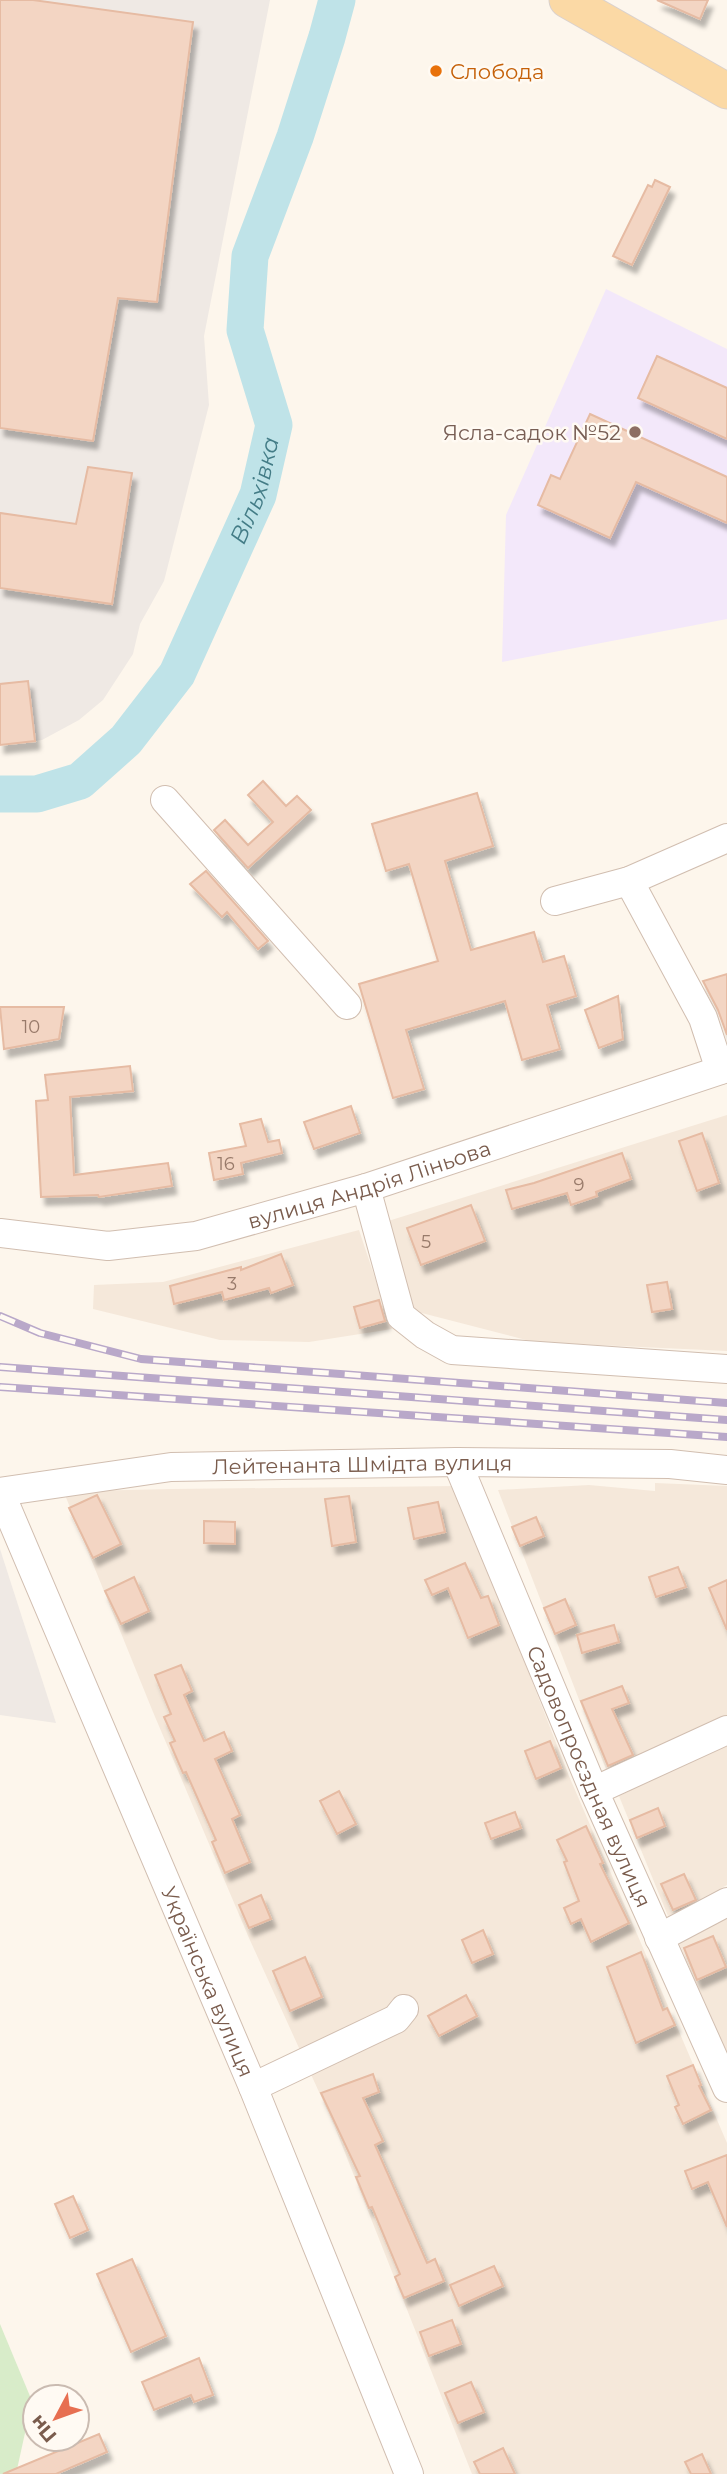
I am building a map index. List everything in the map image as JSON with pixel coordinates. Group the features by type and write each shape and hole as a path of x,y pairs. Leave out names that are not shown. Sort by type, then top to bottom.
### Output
{"main road":[{"path":"567,0 727,90"}],"street":[{"path":"164,800 347,1005"},
{"path":"555,901 629,881 727,838"},
{"path":"629,881 703,1018 723,1069"},
{"name":"вулиця Андрія Ліньова","path":"0,1233 108,1246 196,1236 366,1188 723,1069"},
{"path":"366,1188 401,1316 425,1335 452,1350 727,1369"},
{"name":"Лейтенанта Шмідта вулиця","path":"0,1492 171,1467 457,1462 670,1464 727,1470"},
{"name":"Садовопроєздная вулиця","path":"457,1462 594,1791 727,2088"},
{"name":"Українська вулиця","path":"0,1492 253,2087 409,2474"},
{"path":"594,1791 727,1730"},
{"path":"659,1938 727,1902"},
{"path":"253,2087 396,2020 404,2009"}],"shaded area":[{"path":"0,0 270,0 204,336 209,405 164,581 140,624 133,654 103,700 79,720 42,740 0,745"},
{"name":"Ясла-садок №52","path":"606,289 727,349 727,619 502,662 506,515"},
{"path":"727,1115 727,1351 534,1342 414,1311 385,1222"},
{"path":"359,1230 392,1329 309,1342 220,1340 93,1309 94,1285 163,1282"},
{"path":"655,1483 727,1486 727,1722 609,1777 498,1490 589,1485 655,1491"},
{"path":"456,1486 569,1776 727,2143 727,2474 472,2474 334,2125 249,1938 65,1495 84,1491"},
{"path":"0,1549 56,1723 0,1715"},
{"path":"727,1743 727,1885 668,1916 619,1796"},
{"path":"727,1917 727,2053 678,1941"}],"green space":[{"path":"0,2324 25,2383 21,2383 21,2451 16,2474 0,2474"}],"building":[{"path":"0,0 33,0 193,22 157,302 118,298 93,441 0,428"},
{"path":"657,0 708,0 700,19"},
{"path":"655,180 670,187 632,265 613,256 648,185 652,187"},
{"path":"657,356 727,388 727,439 638,398"},
{"path":"590,414 727,477 727,523 636,482 610,538 538,505 551,475 560,479"},
{"path":"88,467 132,473 112,604 0,588 0,513 76,524"},
{"path":"28,681 35,741 0,745 0,684"},
{"path":"263,781 286,806 297,796 311,810 248,868 214,830 225,820 248,845 273,822 248,795"},
{"path":"477,793 493,846 445,861 471,950 534,932 543,962 564,956 576,996 547,1005 560,1049 522,1060 505,1001 406,1030 424,1089 393,1098 359,984 438,961 409,864 386,871 372,824"},
{"path":"206,871 268,941 258,949 227,912 222,917 190,884"},
{"path":"727,974 727,1035 703,981"},
{"path":"618,996 623,1039 599,1048 585,1010"},
{"path":"0,1007 64,1007 59,1039 4,1049"},
{"path":"130,1066 133,1091 70,1097 74,1175 168,1163 172,1186 99,1197 41,1197 36,1101 48,1100 45,1075"},
{"path":"351,1106 360,1133 314,1149 304,1122"},
{"path":"261,1119 268,1142 279,1140 282,1153 241,1163 243,1174 214,1180 209,1153 246,1146 240,1124"},
{"path":"702,1133 719,1183 697,1191 679,1141"},
{"path":"622,1153 631,1179 571,1205 567,1193 512,1209 506,1190"},
{"path":"471,1205 485,1241 421,1265 407,1228"},
{"path":"281,1254 293,1285 271,1293 269,1288 224,1300 222,1292 174,1304 170,1286 241,1267 241,1270"},
{"path":"667,1282 672,1309 652,1312 647,1285"},
{"path":"379,1300 385,1321 360,1328 354,1307"},
{"path":"97,1495 121,1544 93,1558 69,1508"},
{"path":"349,1496 356,1542 332,1546 325,1499"},
{"path":"438,1502 445,1532 414,1539 408,1508"},
{"path":"536,1517 544,1536 520,1546 512,1527"},
{"path":"204,1521 235,1522 235,1544 204,1543"},
{"path":"465,1563 481,1598 488,1596 499,1625 468,1638 448,1588 432,1595 425,1580"},
{"path":"678,1567 686,1587 656,1597 649,1577"},
{"path":"134,1577 149,1611 121,1624 105,1591"},
{"path":"727,1580 727,1630 709,1588"},
{"path":"565,1599 576,1625 555,1634 544,1608"},
{"path":"614,1625 619,1642 582,1653 577,1635"},
{"path":"181,1665 192,1691 184,1695 204,1741 224,1732 232,1751 215,1759 240,1815 232,1819 250,1862 225,1873 212,1842 216,1840 170,1743 175,1741 164,1717 171,1714 155,1675"},
{"path":"622,1686 629,1703 612,1709 633,1755 608,1766 581,1701"},
{"path":"550,1741 561,1768 536,1779 525,1751"},
{"path":"339,1791 356,1824 337,1834 320,1801"},
{"path":"658,1808 665,1826 637,1838 630,1820"},
{"path":"515,1812 521,1828 491,1839 485,1823"},
{"path":"586,1826 603,1863 600,1864 629,1923 591,1942 581,1919 571,1924 564,1908 579,1901 564,1862 567,1861 557,1840"},
{"path":"684,1874 696,1900 673,1910 661,1884"},
{"path":"261,1895 271,1919 249,1928 239,1905"},
{"path":"483,1930 493,1954 472,1963 462,1940"},
{"path":"713,1936 726,1967 697,1980 684,1948"},
{"path":"641,1952 663,2010 667,2008 675,2025 636,2043 607,1967"},
{"path":"305,1957 322,1997 290,2011 273,1971"},
{"path":"466,1995 477,2016 439,2036 428,2016"},
{"path":"693,2065 701,2085 699,2086 711,2110 683,2124 675,2107 679,2105 667,2076"},
{"path":"373,2074 379,2092 363,2098 383,2141 375,2145 427,2263 435,2259 444,2281 404,2298 395,2277 400,2274 372,2207 369,2208 356,2177 360,2176 321,2093"},
{"path":"727,2155 727,2227 708,2182 692,2189 685,2171"},
{"path":"73,2196 88,2230 70,2238 55,2204"},
{"path":"132,2259 166,2336 131,2352 97,2274"},
{"path":"494,2266 503,2286 459,2306 450,2285"},
{"path":"452,2320 461,2344 429,2356 420,2332"},
{"path":"199,2358 213,2395 194,2402 191,2395 154,2410 142,2382"},
{"path":"471,2382 484,2412 458,2423 445,2393"},
{"path":"99,2434 107,2452 56,2474 3,2474 53,2453 91,2453 91,2437"},
{"path":"503,2448 515,2474 480,2474 474,2462"},
{"path":"702,2454 711,2474 691,2474 685,2462"}],"waterway":[{"name":"Вільхівка","path":"0,794 37,794 80,781 126,740 177,674 258,495 274,425 245,330 250,256 295,137 337,0"}],"railway":[{"path":"0,1316 40,1333 141,1359 727,1403"},
{"path":"0,1367 727,1420"},
{"path":"0,1387 727,1437"}],"place":[{"name":"Слобода","path":"436,71"},
{"name":"Ясла-садок №52","path":"635,432"}]}
